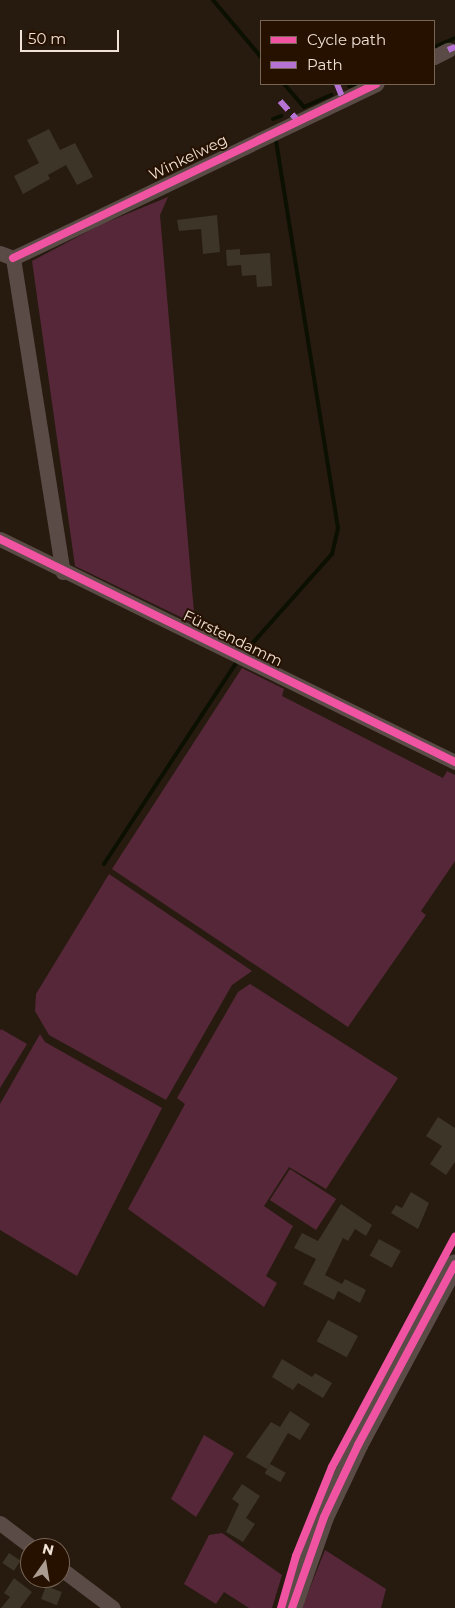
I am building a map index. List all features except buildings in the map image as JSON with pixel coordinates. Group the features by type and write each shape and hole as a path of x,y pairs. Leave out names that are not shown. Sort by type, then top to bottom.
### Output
{"street":[{"name":"Winkelweg","path":"64,572 7,255 374,85"},
{"name":"Fürstendamm","path":"0,540 455,762"},
{"path":"292,1608 324,1517 351,1460 455,1264"},
{"path":"0,1523 20,1538"},
{"path":"70,1576 113,1608"}],"shaded area":[{"path":"168,197 160,215 195,624 75,566 32,261 100,225"},
{"path":"242,668 284,689 282,696 443,778 447,771 455,775 455,861 421,911 426,915 348,1027 112,869"},
{"path":"109,874 252,971 232,985 166,1100 49,1035 35,1011 36,994"},
{"path":"250,984 398,1078 326,1189 289,1167 264,1206 293,1226 266,1276 277,1283 264,1307 128,1209 185,1104 177,1098 238,992"},
{"path":"1,1029 27,1044 0,1088 0,1031"},
{"path":"40,1034 45,1042 162,1108 77,1276 0,1230 0,1104"},
{"path":"290,1169 336,1199 316,1230 270,1200"},
{"path":"204,1435 234,1453 196,1517 171,1499"},
{"path":"222,1533 282,1575 272,1608 249,1608 224,1592 216,1604 184,1584 209,1535"},
{"path":"325,1550 386,1589 381,1608 302,1608"}],"waterway":[{"path":"213,0 260,56"},
{"path":"435,47 455,38"},
{"path":"285,85 304,107 331,95"},
{"path":"273,119 281,116"},
{"path":"242,655 332,554 338,528 276,142"},
{"path":"104,864 238,660"}],"marked path":[{"path":"448,50 455,47"},
{"path":"337,85 343,99"},
{"path":"280,101 297,120"}],"cycle path":[{"path":"13,258 374,85"},
{"path":"0,539 455,762"},
{"path":"281,1608 296,1556 332,1467 455,1237"},
{"path":"292,1608 324,1517 358,1445 455,1264"}]}
